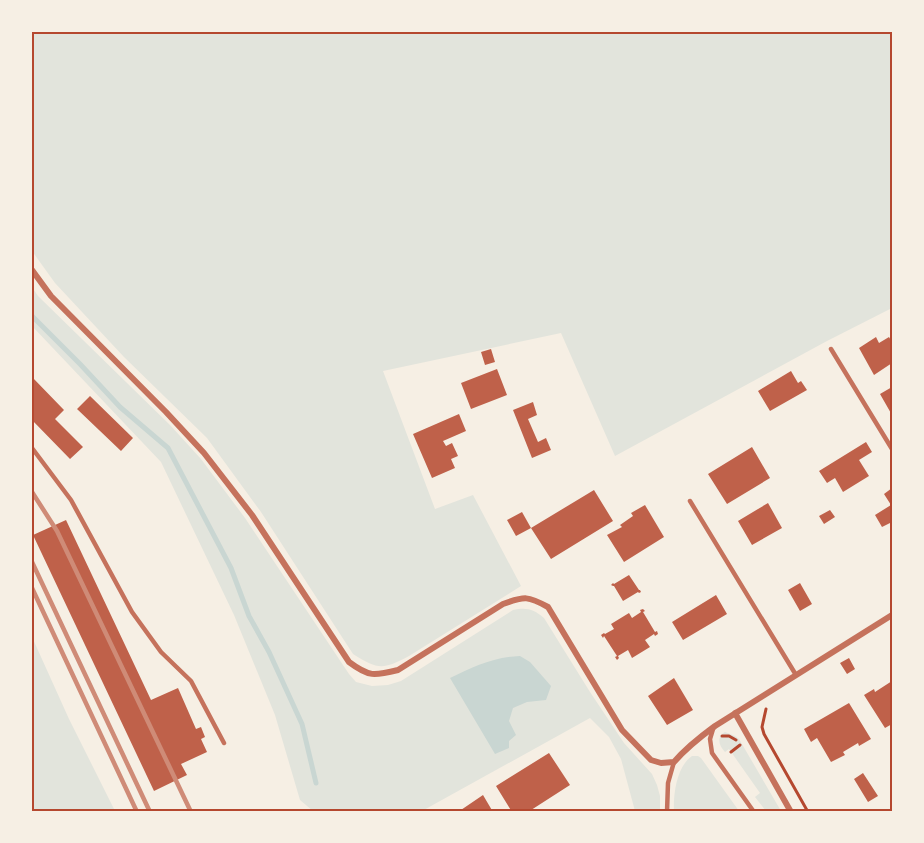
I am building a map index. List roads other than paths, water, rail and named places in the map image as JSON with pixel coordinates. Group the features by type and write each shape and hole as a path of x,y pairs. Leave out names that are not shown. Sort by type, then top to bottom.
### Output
{"street":[{"path":"32,270 51,296 204,453 252,515 350,662 363,672 380,675 398,670 503,604 518,598 533,598 548,607 622,730 651,760 661,763 674,762 685,749 715,726 892,615"},
{"path":"735,713 791,812"}],"lane":[{"path":"831,349 892,449"},
{"path":"32,448 71,500 132,612 161,652 191,681 224,743"},
{"path":"690,501 796,675"},
{"path":"715,726 710,739 712,753 754,812"},
{"path":"667,812 668,783 674,762"}],"waterway":[{"path":"32,316 120,407 168,448 231,568 249,616 269,652 302,724 316,783"}],"railway":[{"path":"32,492 57,531 191,812"},
{"path":"32,562 150,812"},
{"path":"32,588 137,812"}]}
